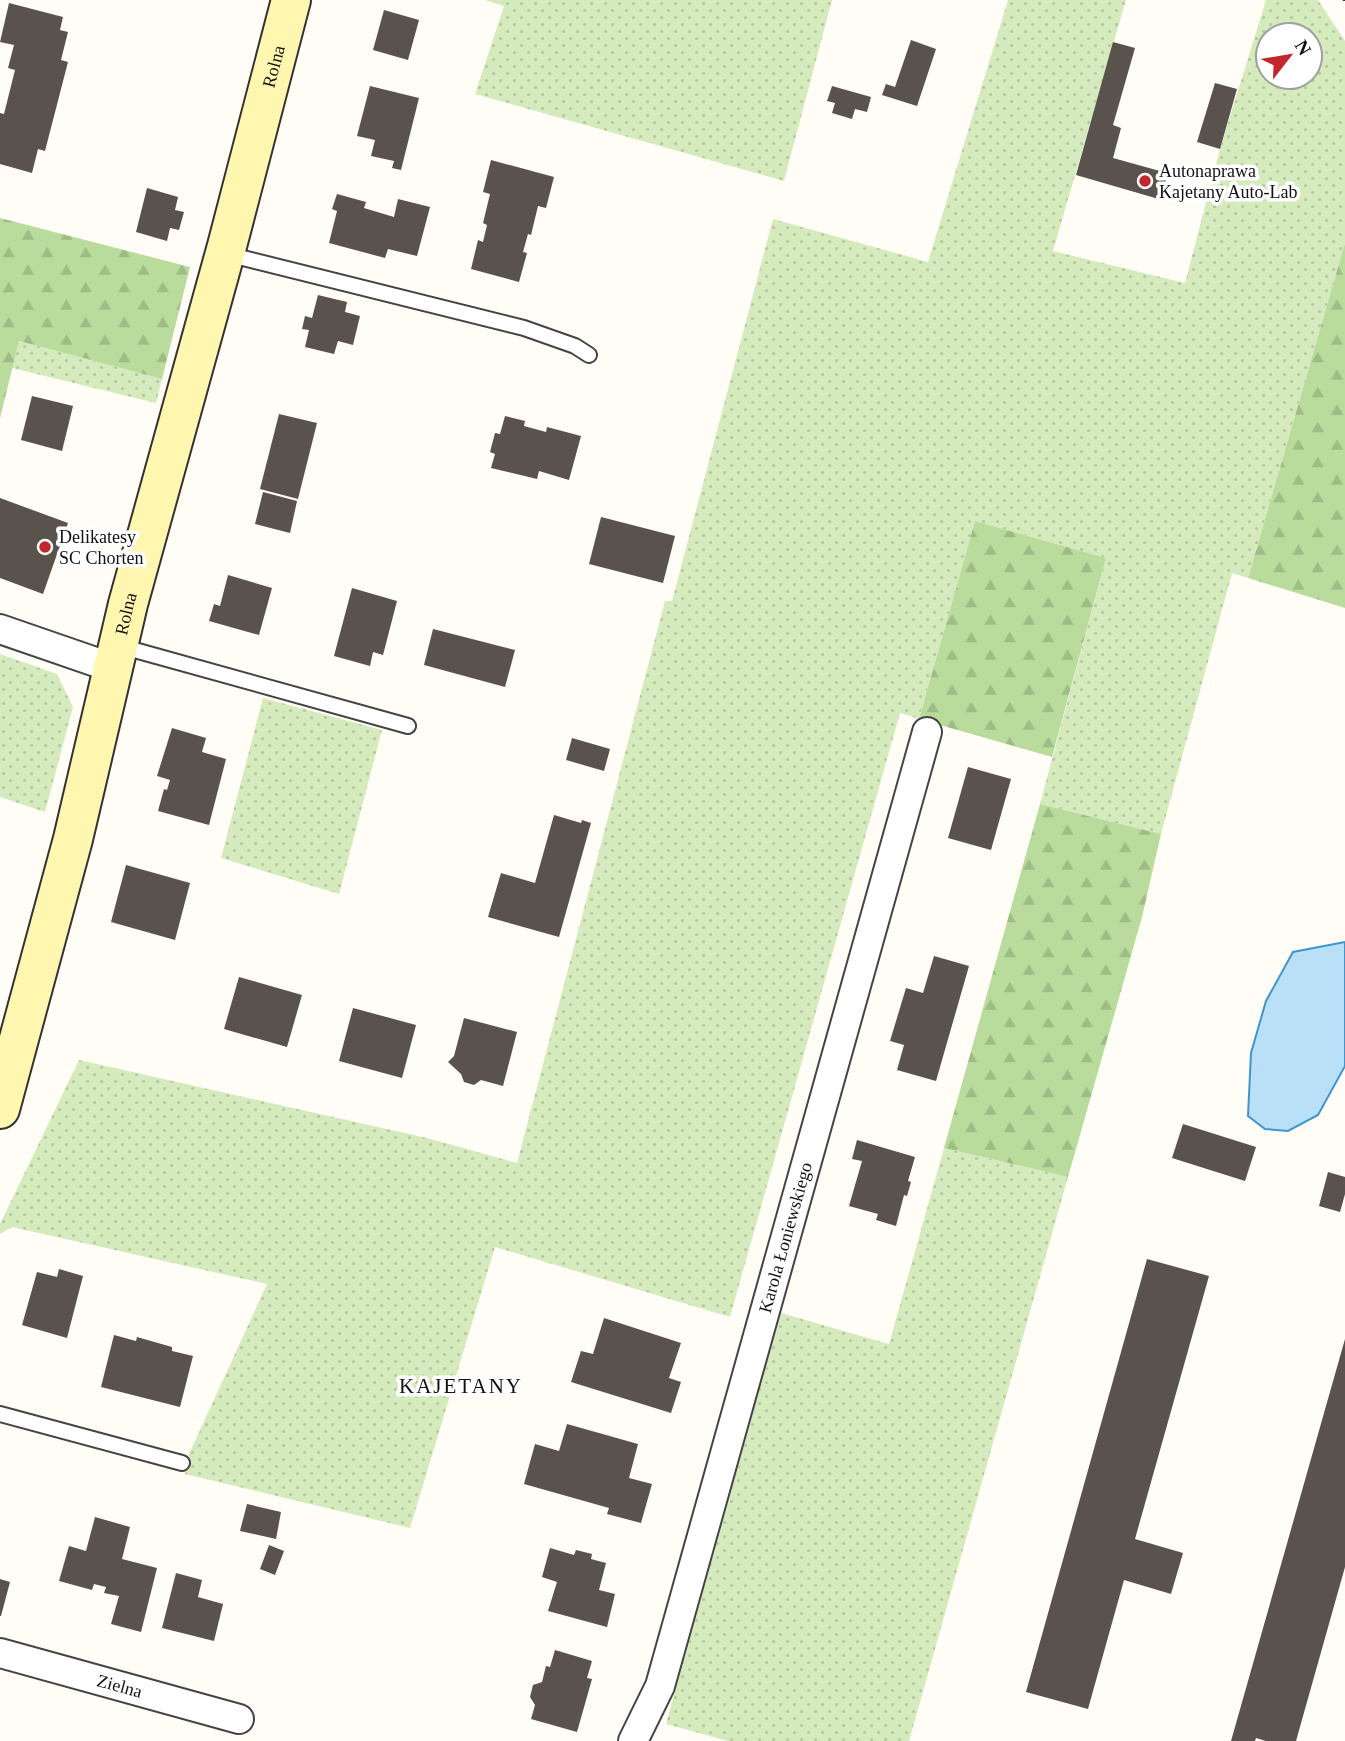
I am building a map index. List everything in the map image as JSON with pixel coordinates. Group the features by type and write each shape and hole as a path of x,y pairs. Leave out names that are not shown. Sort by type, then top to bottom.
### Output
{"street":[{"name":"Rolna","path":"0,1109 69,851 128,604 225,254 291,0"},
{"path":"0,629 116,657"},
{"name":"Karola Łoniewskiego","path":"633,1741 660,1686 927,732"},
{"name":"Zielna","path":"0,1653 239,1718"}],"lane":[{"path":"225,254 524,328 575,346 589,355"},
{"path":"116,657 408,726"},
{"path":"0,1414 182,1463"}],"green space":[{"path":"485,0 832,0 784,181 475,94 504,6"},
{"path":"1008,0 1126,0 1053,251 1185,283 1220,149 1254,39 1254,91 1324,91 1324,21 1260,21 1266,0 1318,0 1345,41 1345,243 1248,578 1232,573 1161,834 1040,804 1106,558 975,521 919,719 900,713 730,1317 495,1247 410,1528 185,1474 189,1454 267,1284 12,1227 0,1234 0,1224 79,1060 427,1138 517,1163 665,601 672,601 773,219 928,262"},
{"path":"0,218 190,267 162,379 19,341 0,418"},
{"path":"1345,243 1345,608 1248,578"},
{"path":"19,341 162,379 156,403 12,368"},
{"path":"975,521 1106,558 1052,757 919,719"},
{"path":"0,654 57,674 73,707 45,812 0,797"},
{"path":"263,698 382,730 339,894 221,858"},
{"path":"1040,804 1161,834 1142,917 1068,1177 944,1148"},
{"path":"944,1148 1068,1177 909,1741 728,1741 666,1724 781,1313 889,1344"}],"water":[{"path":"1345,942 1345,1066 1318,1115 1288,1131 1265,1129 1248,1116 1251,1053 1266,1001 1293,952"}],"building":[{"path":"9,3 63,17 60,30 68,32 61,60 68,62 45,151 38,149 32,173 0,164 0,113 4,114 15,70 8,68 14,45 0,42"},
{"path":"384,10 419,20 408,60 373,50"},
{"path":"911,40 936,49 917,106 882,95 886,84 895,87"},
{"path":"1113,42 1135,48 1113,125 1121,128 1113,158 1167,173 1162,200 1076,175"},
{"path":"1215,83 1237,89 1220,149 1197,142"},
{"path":"370,86 419,98 401,170 392,168 394,161 371,156 375,140 357,136"},
{"path":"832,86 871,97 867,112 855,109 852,119 832,113 835,103 827,101"},
{"path":"491,160 554,177 546,208 538,206 531,235 528,234 523,252 527,253 519,282 471,269 478,240 483,242 487,225 483,223 490,194 483,192"},
{"path":"147,188 178,197 175,210 184,212 179,230 170,228 167,241 136,232"},
{"path":"337,194 366,202 364,208 394,217 398,199 430,207 417,256 388,249 385,258 329,243 337,211 332,209"},
{"path":"318,295 347,302 345,312 360,316 353,345 338,341 334,354 305,347 309,330 302,329 305,316 312,318"},
{"path":"32,396 73,406 62,451 21,440"},
{"path":"279,414 317,423 298,499 260,489"},
{"path":"505,416 525,421 524,426 546,432 547,427 581,436 569,480 539,471 537,479 491,468 495,454 490,452 495,433 500,434"},
{"path":"263,492 297,501 290,533 255,524"},
{"path":"0,498 68,523 43,594 0,578"},
{"path":"601,517 675,536 663,583 589,564"},
{"path":"228,575 272,588 259,635 209,621 214,604 220,606"},
{"path":"352,588 397,601 383,655 373,652 370,666 334,656"},
{"path":"433,629 515,650 505,687 424,665"},
{"path":"172,728 206,738 202,752 226,759 209,825 158,811 164,789 167,790 170,780 157,776"},
{"path":"572,738 610,749 604,771 566,760"},
{"path":"968,767 1011,779 991,850 948,838"},
{"path":"554,815 581,823 582,820 591,823 559,937 488,917 501,873 535,883"},
{"path":"126,865 190,883 175,940 111,922"},
{"path":"934,956 969,966 936,1081 897,1070 904,1045 890,1041 906,988 923,993"},
{"path":"239,977 302,995 287,1047 224,1029"},
{"path":"353,1008 416,1025 402,1078 339,1061"},
{"path":"464,1018 517,1032 503,1086 481,1080 474,1085 464,1082 461,1074 448,1062 454,1056"},
{"path":"1183,1124 1256,1147 1245,1181 1172,1158"},
{"path":"857,1140 915,1157 908,1181 911,1182 907,1196 904,1195 896,1226 876,1220 878,1214 849,1206 862,1161 852,1159"},
{"path":"1328,1172 1345,1177 1345,1194 1340,1212 1319,1206"},
{"path":"1147,1259 1209,1276 1135,1539 1183,1553 1171,1594 1124,1580 1088,1709 1026,1692"},
{"path":"59,1269 83,1276 67,1338 22,1325 37,1272 57,1277"},
{"path":"604,1318 681,1343 669,1378 681,1382 671,1413 571,1382 581,1351 593,1354"},
{"path":"114,1335 136,1341 137,1337 193,1356 180,1407 101,1387"},
{"path":"1345,1339 1345,1567 1296,1741 1266,1741 1256,1738 1255,1741 1231,1741"},
{"path":"567,1424 638,1444 629,1478 652,1484 641,1523 607,1514 609,1508 524,1484 535,1444 559,1451"},
{"path":"247,1504 281,1512 276,1539 240,1531"},
{"path":"95,1517 130,1527 122,1559 157,1568 141,1632 111,1624 119,1596 104,1593 106,1587 94,1584 92,1590 59,1581 69,1546 86,1551"},
{"path":"269,1545 284,1551 275,1575 260,1569"},
{"path":"550,1548 574,1555 576,1550 592,1554 591,1559 606,1563 599,1590 615,1594 607,1627 548,1611 557,1582 542,1577"},
{"path":"176,1573 202,1580 198,1597 223,1604 214,1641 162,1628"},
{"path":"0,1579 10,1582 1,1616 0,1616"},
{"path":"555,1650 592,1661 587,1678 592,1679 577,1732 531,1719 535,1705 530,1697 533,1685 542,1682 546,1666 550,1667"}],"place":[{"name":"Autonaprawa Kajetany Auto-Lab","path":"1145,181"},
{"name":"Delikatesy SC Chorten","path":"45,547"}],"district":[{"name":"KAJETANY","path":"461,1386"}]}
